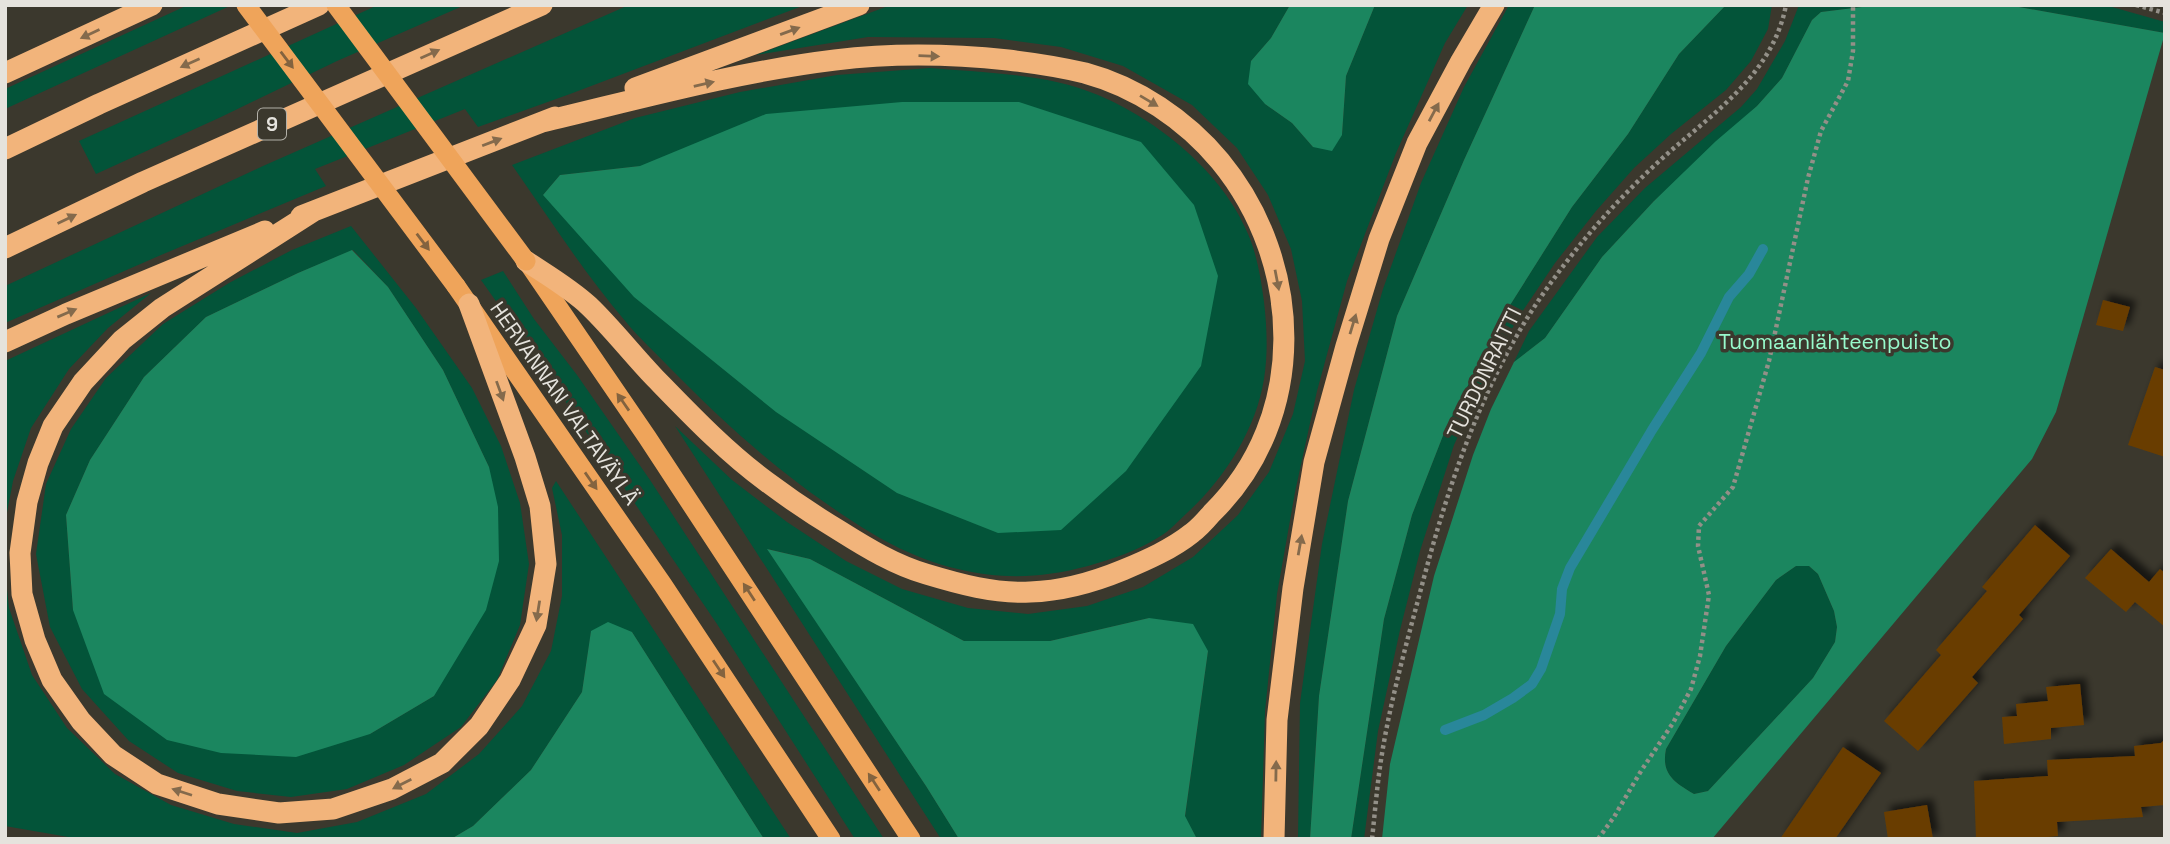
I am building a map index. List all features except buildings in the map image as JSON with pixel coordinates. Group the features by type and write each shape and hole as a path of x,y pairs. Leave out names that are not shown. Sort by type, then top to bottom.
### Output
{"highway":[{"path":"5,73 152,5"},
{"name":"HERVANNAN VALTAVÄYLÄ","path":"246,5 469,304 655,573 831,839"},
{"path":"5,149 319,5"},
{"path":"336,5 526,261 647,437 911,839"},
{"name":"9","path":"5,248 143,182 542,5"},
{"path":"5,342 314,211 542,122 859,5"},
{"path":"1274,839 1277,720 1293,588 1314,462 1379,239 1418,143 1494,5"},
{"path":"526,261 586,303 651,374 714,436 764,480 871,550 921,573 985,589 1028,592 1073,587 1152,558 1192,533 1230,495 1253,462 1270,422 1283,377 1284,328 1278,274 1260,222 1238,183 1207,145 1172,115 1130,89 1085,73 980,57 915,55 839,59 762,71 542,122"},
{"path":"314,211 162,308 122,340 83,382 52,426 37,463 27,502 20,553 22,594 35,640 52,680 81,721 113,755 157,784 218,804 279,813 333,809 392,789 442,763 479,726 510,680 536,625 546,564 540,506 469,304"}],"path":[{"name":"TURDONRAITTI","path":"1372,839 1381,758 1401,662 1434,540 1467,439 1493,382 1519,331 1550,283 1601,221 1654,166 1721,109 1750,79 1782,25 1786,5"},
{"path":"1598,839 1673,723 1691,689 1700,656 1709,596 1698,546 1699,526 1733,487 1769,361 1808,178 1821,131 1848,82 1853,51 1853,5"},
{"path":"2136,5 2165,13"}],"green space":[{"path":"188,5 232,5 5,109 5,89"},
{"path":"378,5 465,5 337,61 96,174 79,141"},
{"path":"629,5 805,5 478,127 465,109 315,169 326,186 5,323 5,286 263,166"},
{"path":"891,5 1290,5 1271,38 1251,61 1265,104 1292,123 1313,147 1342,135 1346,76 1375,5 1468,5 1445,43 1396,153 1347,281 1317,391 1277,594 1265,711 1261,839 1197,839 1185,817 1208,651 1149,618 1050,641 964,641 810,559 768,549 959,839 941,839 675,426 732,480 787,522 846,561 902,589 968,608 1028,614 1087,606 1143,587 1193,557 1238,515 1269,472 1293,414 1305,361 1302,301 1291,249 1268,195 1237,148 1192,105 1123,66 1061,47 994,38 868,37 756,55"},
{"path":"1290,5 1375,5 1346,76 1342,135 1332,151 1313,147 1292,123 1265,104 1248,84 1251,61 1271,38"},
{"path":"1509,5 1535,5 1397,316 1348,501 1319,696 1310,839 1298,839 1300,703 1322,544 1354,390 1383,289 1421,183 1464,87"},
{"path":"1535,5 1726,5 1679,54 1628,134 1572,207 1507,310 1446,428 1412,515 1384,619 1351,839 1310,839 1319,696 1348,501 1397,316"},
{"path":"1726,5 1772,5 1768,29 1751,61 1726,90 1634,168 1555,263 1518,318 1485,377 1454,445 1420,551 1400,630 1378,731 1364,839 1351,839 1384,619 1412,515 1446,428 1507,310 1572,207 1628,134 1679,54"},
{"path":"1799,5 1878,5 1821,12 1812,20 1782,78 1757,106 1654,201 1602,257 1545,338 1514,362 1529,331 1597,237 1645,188 1741,107 1757,89 1785,41"},
{"name":"Tuomaanlähteenpuisto","path":"1878,5 2008,5 2165,33 2056,412 2032,459 1712,839 1382,839 1390,764 1434,576 1473,455 1514,362 1545,338 1602,257 1654,201 1757,106 1782,78 1812,20 1821,12","holes":["1796,566 1809,566 1818,574 1834,611 1837,627 1835,642 1813,678 1708,791 1694,794 1680,785 1667,771 1666,749 1726,646 1776,580"]},
{"path":"2008,5 2105,5 2165,22 2165,33"},
{"path":"930,68 1015,75 1078,88 1121,106 1165,134 1186,151 1222,190 1248,234 1258,267 1266,331 1264,379 1254,416 1237,452 1202,499 1163,535 1115,557 1071,570 1007,576 975,573 940,564 873,534 806,489 764,456 706,404 642,339 596,284 512,165 635,118 740,92 837,75","holes":["640,166 543,195 560,175"]},
{"path":"902,102 1019,102 1141,142 1194,205 1218,276 1201,366 1126,471 1061,530 998,533 897,493 776,412 634,297 543,195 560,175 640,166 766,114"},
{"path":"351,226 416,308 472,388 501,446 520,503 529,564 520,625 497,680 461,727 404,765 347,789 291,797 237,791 178,773 129,741 82,689 50,627 36,554 46,484 71,429 106,378 163,324 229,283 292,250","holes":["353,250 388,287 443,370 489,467 434,696 370,734 73,610 66,515 90,460 144,377 206,317"]},
{"path":"352,250 388,287 443,370 489,467 498,507 499,561 486,610 434,696 370,734 296,757 221,753 167,740 104,694 73,610 66,515 90,460 144,377 206,317"},
{"path":"503,271 534,319 577,375 650,480 884,839 855,839 717,624 481,280"},
{"path":"151,293 108,328 69,369 31,428 13,481 5,523 5,361"},
{"path":"556,481 791,839 764,839 632,632 591,632 582,692 531,770 473,826 451,839 80,839 5,826 5,570 9,608 32,675 67,728 115,774 171,805 234,824 297,833 357,822 426,794 479,754 522,706 551,651 562,596 562,535 552,488"},
{"path":"767,549 810,559 964,641 1050,641 1149,618 1193,624 1208,651 1185,816 1197,839 959,839"},
{"path":"1796,566 1809,566 1818,574 1834,611 1837,627 1835,642 1813,678 1708,791 1694,794 1680,785 1667,771 1666,749 1726,646 1776,580"},
{"path":"608,622 632,632 764,839 451,839 473,826 531,770 582,692 591,631"}],"waterway":[{"path":"1445,730 1484,715 1532,684 1541,669 1560,614 1562,589 1570,568 1701,353 1729,297 1749,274 1763,249"}]}
